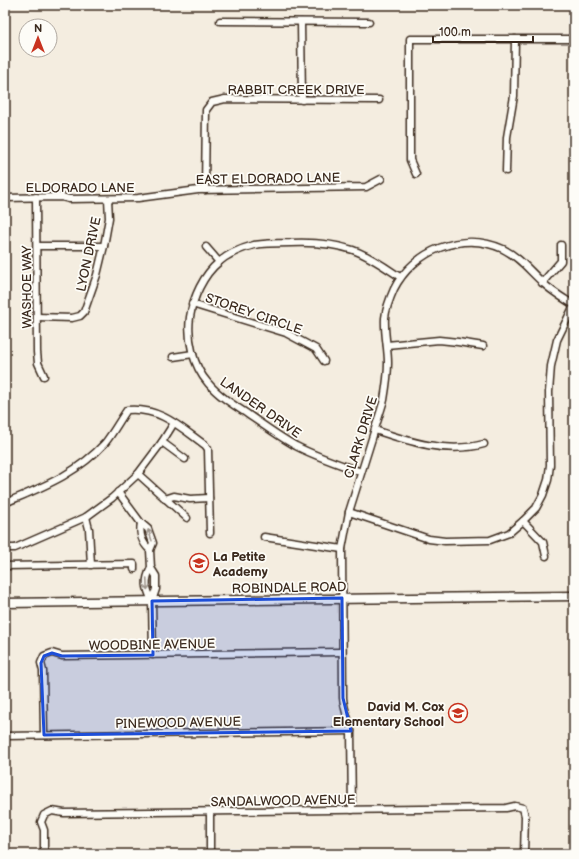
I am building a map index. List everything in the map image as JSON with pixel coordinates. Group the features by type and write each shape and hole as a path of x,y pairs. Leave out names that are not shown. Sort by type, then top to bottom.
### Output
{"street":[{"path":"220,21 368,22"},
{"path":"301,22 302,100"},
{"path":"416,174 410,160 410,39 574,39"},
{"path":"506,171 507,137 514,96 516,39"},
{"name":"RABBIT CREEK DRIVE","path":"205,190 206,110 212,102 225,99 379,100"},
{"name":"EAST ELDORADO LANE","path":"155,196 198,190 366,187 381,179"},
{"name":"ELDORADO LANE","path":"5,198 61,197 69,199 108,199 155,196"},
{"name":"WASHOE WAY","path":"36,197 38,363 44,376"},
{"name":"LYON DRIVE","path":"37,317 72,318 80,316 87,306 94,286 104,246 109,218 108,199"},
{"name":"LANDER DRIVE","path":"361,472 322,458 296,446 228,400 207,382 198,368 190,342 189,324 192,304 203,282 219,262 235,252 254,246 271,243 314,242 332,245 354,251 378,262 400,277"},
{"name":"CLARK DRIVE","path":"352,810 351,732 350,720 343,698 342,548 349,512 384,400 388,363 385,318 389,301 400,277 415,261 432,250 452,244 472,242 492,245 517,257 542,283 574,305"},
{"path":"37,246 104,246"},
{"path":"542,283 561,261 561,246"},
{"path":"206,247 219,262"},
{"name":"STOREY CIRCLE","path":"192,304 286,333 316,349 324,361"},
{"path":"349,512 429,539 445,541 490,540 509,533 523,521 536,508 543,495 548,480 550,465 551,366 557,340 574,305"},
{"path":"387,345 439,340 483,346"},
{"path":"173,357 193,354"},
{"path":"5,503 50,484 73,471 105,442 127,410 135,409 159,414 205,445 208,449 210,533"},
{"path":"5,548 15,548 86,517 138,474 174,423"},
{"path":"375,430 411,442 433,447 470,448 484,444"},
{"path":"162,442 185,459"},
{"path":"138,474 187,518"},
{"path":"118,492 148,529 153,543 150,550 151,568 147,576 146,589 152,601 153,655"},
{"path":"165,498 174,496 190,499 209,498"},
{"path":"86,517 89,529 91,564"},
{"path":"523,521 543,542 546,556"},
{"path":"141,522 140,531 145,546 150,550"},
{"path":"264,537 342,548"},
{"path":"5,566 134,564 134,569"},
{"name":"ROBINDALE ROAD","path":"5,603 574,596"},
{"name":"WOODBINE AVENUE","path":"44,735 43,671 41,663 44,656 52,653 62,656 342,652"},
{"name":"PINEWOOD AVENUE","path":"5,736 351,732"},
{"name":"SANDALWOOD AVENUE","path":"44,854 44,830 41,822 44,815 52,811 64,813 210,812 499,808 516,806 523,808 525,816 524,854"},
{"path":"210,812 210,854"}],"highlighted area":[{"path":"342,598 343,698 351,731 44,735 41,663 44,656 52,653 62,656 153,655 152,601"}],"place":[{"name":"La Petite Academy","path":"199,563"},
{"name":"David M. Cox Elementary School","path":"458,713"}]}
